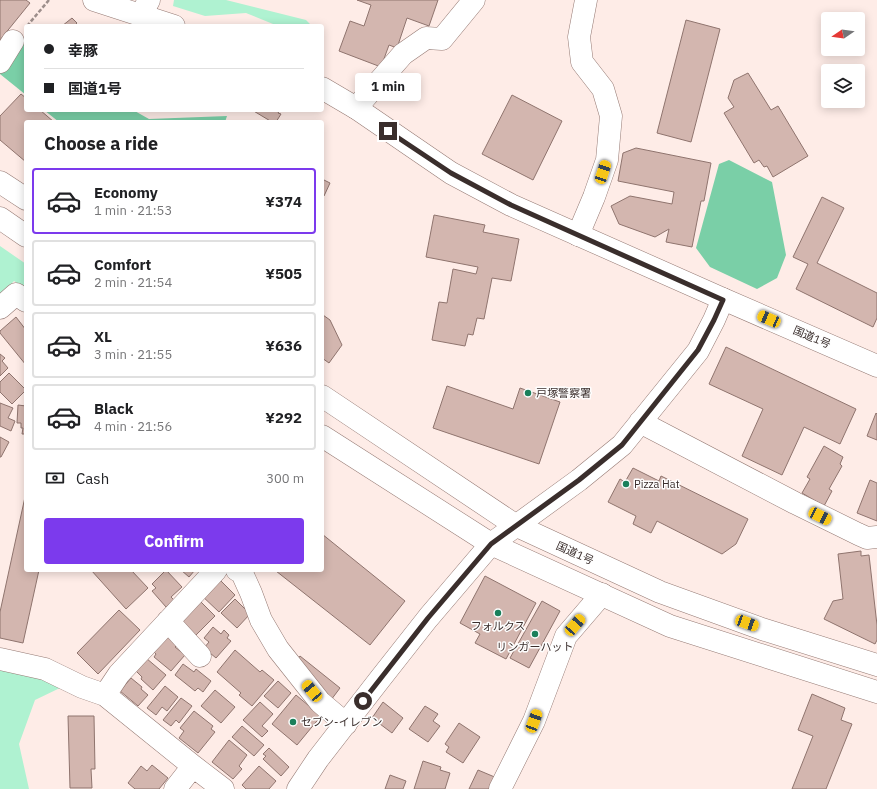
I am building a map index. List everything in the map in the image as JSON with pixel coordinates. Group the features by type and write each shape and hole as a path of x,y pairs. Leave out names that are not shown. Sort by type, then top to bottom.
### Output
{"main road":[{"path":"94,0 145,7 171,24"},
{"path":"356,108 403,54 426,38 442,39 474,0"},
{"path":"578,235 594,197 607,160 611,116 603,89 582,62 579,37 586,0"},
{"path":"0,62 20,33"},
{"name":"国道1号","path":"324,89 356,108 451,173 511,205 723,300 877,366"},
{"path":"0,182 24,198"},
{"path":"0,218 24,235"},
{"path":"0,308 16,294 24,300"},
{"path":"298,789 318,759 428,618 491,544 515,525 579,480 622,445 698,350 723,300"},
{"name":"国道1号","path":"324,397 515,525 660,592 762,629 877,665"},
{"path":"640,422 795,503 858,534 867,538 877,537"},
{"path":"324,437 491,544 670,626 877,692"},
{"path":"105,695 119,674 214,572"},
{"path":"240,572 251,593 261,620 278,649 320,702 346,724"},
{"path":"500,789 534,721 566,636 602,594"},
{"path":"168,621 200,656"},
{"path":"0,659 44,669 82,687 105,695 223,789"},
{"path":"175,789 193,766"}],"path":[{"path":"28,24 49,0"}],"green space":[{"path":"174,0 226,0 306,20 310,24 273,24 246,13 205,16 173,6"},
{"path":"24,43 24,93 0,74 0,72"},
{"path":"46,112 137,112 149,119 227,116 226,120 56,120"},
{"path":"729,160 772,182 786,255 777,278 757,289 710,267 696,248 719,164"},
{"path":"0,246 24,263 24,288 14,281 0,296"},
{"path":"0,667 32,674 62,687 35,700 19,744 29,789 0,789"}],"building":[{"path":"0,0 26,0 30,3 0,40"},
{"path":"357,0 438,0 429,26 407,18 397,48 389,45 381,67 339,51 350,21 364,26 371,5"},
{"path":"72,18 77,23 76,24 64,24"},
{"path":"686,20 720,29 691,142 657,133"},
{"path":"748,73 771,110 778,106 808,156 773,177 767,166 764,167 759,160 754,163 724,113 734,107 728,98 734,80"},
{"path":"21,94 24,96 24,112 42,112 52,120 24,120 24,160 0,140 0,116"},
{"path":"512,95 562,121 533,180 482,154"},
{"path":"255,112 279,112 281,114 277,120 269,120"},
{"path":"636,148 711,163 704,201 701,201 692,247 666,242 669,229 655,237 619,224 611,206 630,196 672,204 674,192 618,181 623,153"},
{"path":"324,180 330,183 324,196"},
{"path":"822,197 844,208 817,263 877,293 877,318 873,327 796,289 808,264 793,257"},
{"path":"434,215 485,225 483,232 519,239 511,281 492,278 484,319 477,318 473,335 468,334 465,346 432,340 439,302 447,303 453,269 476,274 478,267 426,257"},
{"path":"324,316 330,320 342,345 329,363 324,359"},
{"path":"16,317 24,327 24,363 0,333 0,331"},
{"path":"726,347 856,409 840,444 804,427 782,475 742,456 763,409 709,384"},
{"path":"0,354 5,358 2,361 8,368 0,376"},
{"path":"9,373 24,388 24,392 12,404 0,392 0,382"},
{"path":"447,386 513,409 520,388 560,402 539,464 433,428"},
{"path":"0,403 13,408 8,418 15,421 11,431 0,426"},
{"path":"18,405 24,406 24,434 22,434 23,428 21,428 21,423 17,423"},
{"path":"876,413 877,414 877,440 867,436"},
{"path":"0,437 9,442 1,457 0,457"},
{"path":"824,446 843,457 840,464 842,466 829,489 832,491 824,506 802,493 810,479 807,477"},
{"path":"633,468 659,481 661,476 748,519 736,544 722,554 657,521 651,533 633,524 636,516 608,502 620,479 625,482"},
{"path":"870,480 877,483 877,521 857,513"},
{"path":"24,502 24,572 39,572 23,643 0,638 0,612"},
{"path":"324,536 405,601 370,645 277,572 324,572"},
{"path":"861,551 861,556 869,555 877,625 877,640 875,644 824,619 833,601 843,599 838,554"},
{"path":"93,572 133,572 148,588 126,609"},
{"path":"164,572 168,572 182,587 171,597 174,600 166,607 152,591 156,588 152,584"},
{"path":"183,572 193,572 189,577"},
{"name":"フォルクス","path":"485,576 536,603 506,659 475,643 480,634 460,623"},
{"path":"219,579 235,595 219,612 200,594"},
{"path":"198,599 215,616 195,636 178,620"},
{"path":"235,599 250,614 237,628 221,613"},
{"name":"リンガーハット","path":"542,601 560,611 529,668 510,658"},
{"path":"119,610 140,630 98,674 77,653"},
{"path":"213,627 221,634 224,630 229,635 227,638 231,641 216,658 204,648 209,642 204,638"},
{"path":"166,634 178,644 175,647 185,655 171,671 154,657 156,654 153,651"},
{"path":"235,650 260,672 262,670 274,680 252,706 239,695 241,693 217,672"},
{"path":"300,656 340,688 331,700 296,661"},
{"path":"146,658 166,675 153,690 141,679 142,677 135,670"},
{"path":"183,664 194,672 196,669 211,681 203,692 198,688 195,691 175,675"},
{"path":"131,678 142,687 141,689 148,695 138,706 120,691"},
{"path":"278,681 291,693 278,708 264,696"},
{"path":"165,686 178,697 167,711 162,707 156,715 147,708"},
{"path":"215,690 235,707 221,723 201,706"},
{"path":"812,694 845,708 841,720 852,724 826,789 792,789 813,736 798,730"},
{"path":"296,695 321,716 297,745 272,724"},
{"path":"181,698 192,706 179,723 176,720 171,726 163,720"},
{"path":"260,702 273,714 262,726 268,731 262,737 243,720"},
{"path":"383,702 403,718 392,733 372,718"},
{"path":"425,706 438,714 433,721 440,726 428,742 409,729"},
{"path":"194,711 213,726 211,729 215,732 198,753 179,738 184,731 180,728"},
{"path":"68,716 94,716 95,769 91,769 92,788 70,788"},
{"path":"459,723 480,737 463,763 446,752 449,747 445,744"},
{"path":"242,726 264,745 254,756 232,737"},
{"path":"229,740 247,755 239,766 242,769 233,779 212,762"},
{"path":"269,748 289,767 281,776 263,759 266,756 263,754"},
{"path":"423,761 441,767 440,770 450,773 445,789 414,789"},
{"path":"152,765 168,778 159,789 135,789 128,783 141,766 147,771"},
{"path":"259,766 276,781 269,789 246,789 242,785"},
{"path":"478,770 497,778 492,789 469,789"},
{"path":"390,775 406,781 403,789 385,789"}],"place":[{"name":"戸塚警察署","path":"528,393"},
{"name":"Pizza Hat","path":"626,484"},
{"name":"フォルクス","path":"498,613"},
{"name":"リンガーハット","path":"535,634"},
{"name":"セブン-イレブン","path":"293,722"}],"route":[{"path":"363,701 428,618 491,544 515,525 579,480 622,445 698,350 723,300 511,205 451,173 388,131"}]}
